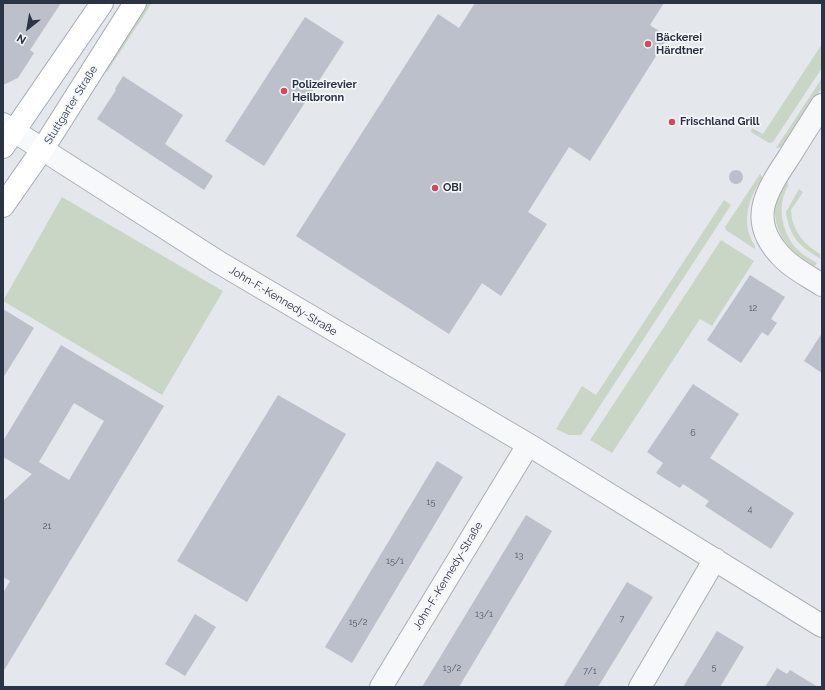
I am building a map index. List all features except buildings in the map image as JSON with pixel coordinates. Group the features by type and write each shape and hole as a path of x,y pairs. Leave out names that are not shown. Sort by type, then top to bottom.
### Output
{"main road":[{"path":"7,134 102,3"},
{"name":"Stuttgarter Straße","path":"3,206 42,150 135,3"}],"street":[{"path":"822,105 769,188 763,204 762,217 764,229 777,251 789,263 822,285"},
{"name":"John-F.-Kennedy-Straße","path":"7,134 42,150 226,267 528,445 822,626"},
{"name":"John-F.-Kennedy-Straße","path":"381,687 528,445"},
{"path":"640,687 715,559"}],"green space":[{"path":"144,3 152,3 107,72 105,72"},
{"path":"822,44 822,68 773,142 769,143 751,132 752,128 763,134"},
{"path":"822,78 822,88 783,147 776,148"},
{"path":"760,174 763,178 753,194 747,220 750,237 755,249 726,230 725,227"},
{"path":"784,180 788,182 782,202 785,229 793,245 805,256 817,263 814,267 790,248 779,231 776,222 776,200"},
{"path":"799,189 803,192 791,210 794,224 800,236 808,245 820,254 821,259 801,245 793,235 790,228 786,212"},
{"path":"62,197 223,291 162,395 3,301"},
{"path":"724,200 731,205 581,435 569,435 556,429 582,386 596,395"},
{"path":"721,240 754,261 712,326 700,319 612,453 590,440"}],"place":[{"name":"Bäckerei Härdtner","path":"648,44"},
{"name":"Polizeirevier Heilbronn","path":"284,91"},
{"name":"Frischland Grill","path":"672,122"},
{"name":"OBI","path":"435,188"}]}
